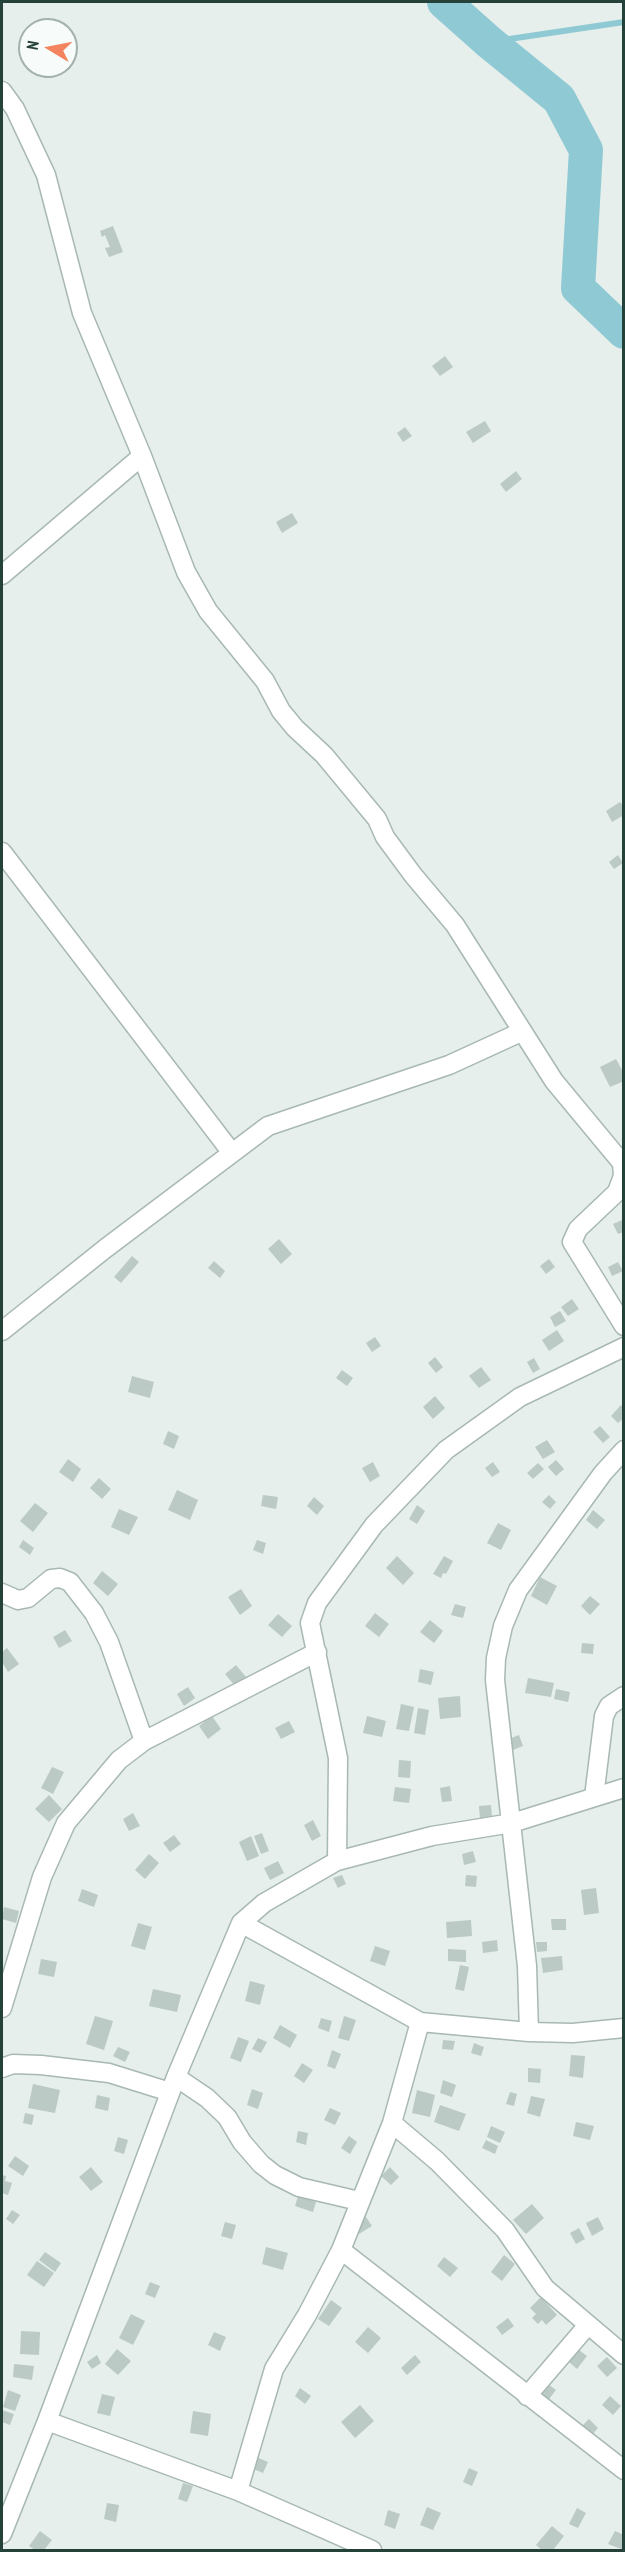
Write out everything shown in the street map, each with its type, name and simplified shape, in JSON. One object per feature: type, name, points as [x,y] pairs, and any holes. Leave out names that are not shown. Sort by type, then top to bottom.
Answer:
[{"type":"street","points":[[2,91],[8,111],[46,175],[82,313],[142,456],[186,572],[208,611],[265,681],[281,711],[295,728],[324,755],[376,819],[385,837],[413,875],[455,926],[520,1032],[554,1082],[622,1163],[623,1176],[617,1192],[578,1229],[572,1242],[574,1249],[624,1326]]},
{"type":"street","points":[[2,575],[142,456]]},
{"type":"street","points":[[2,852],[232,1153]]},
{"type":"street","points":[[2,1331],[106,1248],[268,1126],[449,1065],[520,1032]]},
{"type":"street","points":[[336,1861],[338,1758],[310,1623],[317,1603],[374,1526],[446,1450],[520,1397],[624,1347]]},
{"type":"street","points":[[529,2032],[527,1966],[495,1680],[496,1659],[503,1626],[518,1590],[603,1473],[624,1450]]},
{"type":"street","points":[[2,1593],[18,1600],[28,1598],[51,1579],[60,1578],[70,1582],[94,1613],[109,1641],[144,1741]]},
{"type":"street","points":[[2,2008],[42,1877],[66,1823],[118,1760],[144,1741],[317,1652]]},
{"type":"street","points":[[594,1797],[604,1716],[609,1706],[624,1696]]},
{"type":"street","points":[[2,2534],[47,2421],[173,2084],[241,1923],[264,1903],[336,1861],[432,1836],[512,1823],[624,1788]]},
{"type":"street","points":[[241,1923],[420,2022],[529,2032],[573,2033],[624,2028]]},
{"type":"street","points":[[238,2491],[274,2369],[307,2315],[341,2250],[392,2123],[420,2022]]},
{"type":"street","points":[[2,2068],[13,2064],[41,2065],[173,2084],[207,2098],[227,2117],[242,2142],[261,2164],[275,2175],[299,2187],[359,2201]]},
{"type":"street","points":[[392,2123],[437,2161],[505,2230],[545,2288],[624,2355]]},
{"type":"street","points":[[341,2250],[624,2470]]},
{"type":"street","points":[[527,2396],[588,2325]]},
{"type":"street","points":[[47,2421],[238,2491],[372,2550]]},
{"type":"street","points":[[2,2546],[4,2550]]},
{"type":"building","points":[[113,226],[123,252],[109,257],[105,248],[110,247],[105,235],[102,237],[100,231]]},
{"type":"building","points":[[445,356],[453,367],[440,376],[432,366]]},
{"type":"building","points":[[485,421],[491,431],[473,443],[466,432]]},
{"type":"building","points":[[405,427],[412,436],[403,442],[397,433]]},
{"type":"building","points":[[516,471],[522,479],[506,492],[500,484]]},
{"type":"building","points":[[292,513],[298,523],[282,533],[276,522]]},
{"type":"building","points":[[620,802],[624,807],[624,815],[612,822],[606,811]]},
{"type":"building","points":[[618,855],[623,863],[614,869],[609,862]]},
{"type":"building","points":[[616,1059],[624,1074],[624,1081],[610,1087],[600,1067]]},
{"type":"building","points":[[622,1220],[624,1232],[618,1234],[613,1224]]},
{"type":"building","points":[[279,1239],[292,1254],[281,1264],[268,1249]]},
{"type":"building","points":[[132,1256],[139,1262],[121,1283],[114,1277]]},
{"type":"building","points":[[549,1259],[555,1267],[546,1274],[540,1266]]},
{"type":"building","points":[[214,1261],[225,1271],[220,1278],[208,1268]]},
{"type":"building","points":[[618,1262],[623,1271],[612,1276],[608,1267]]},
{"type":"building","points":[[572,1299],[579,1309],[568,1316],[561,1307]]},
{"type":"building","points":[[560,1311],[566,1321],[555,1327],[550,1317]]},
{"type":"building","points":[[557,1330],[564,1341],[549,1351],[542,1340]]},
{"type":"building","points":[[375,1337],[381,1346],[372,1352],[366,1343]]},
{"type":"building","points":[[435,1357],[443,1367],[436,1373],[428,1363]]},
{"type":"building","points":[[534,1358],[540,1369],[533,1373],[527,1362]]},
{"type":"building","points":[[481,1367],[491,1380],[479,1388],[469,1376]]},
{"type":"building","points":[[342,1370],[353,1378],[347,1386],[336,1378]]},
{"type":"building","points":[[132,1376],[154,1382],[150,1398],[128,1392]]},
{"type":"building","points":[[435,1396],[445,1408],[433,1419],[423,1407]]},
{"type":"building","points":[[621,1405],[624,1408],[624,1418],[618,1423],[611,1416]]},
{"type":"building","points":[[600,1426],[610,1437],[603,1443],[593,1432]]},
{"type":"building","points":[[168,1431],[179,1436],[174,1449],[163,1444]]},
{"type":"building","points":[[547,1440],[555,1452],[543,1459],[535,1447]]},
{"type":"building","points":[[68,1459],[81,1469],[73,1482],[59,1472]]},
{"type":"building","points":[[556,1460],[564,1469],[556,1476],[548,1467]]},
{"type":"building","points":[[373,1462],[380,1476],[370,1482],[362,1468]]},
{"type":"building","points":[[493,1462],[500,1472],[492,1477],[485,1468]]},
{"type":"building","points":[[538,1463],[544,1469],[533,1479],[527,1473]]},
{"type":"building","points":[[99,1478],[111,1489],[102,1499],[90,1488]]},
{"type":"building","points":[[177,1490],[198,1500],[190,1520],[168,1510]]},
{"type":"building","points":[[263,1495],[278,1497],[276,1509],[261,1506]]},
{"type":"building","points":[[549,1495],[556,1502],[550,1509],[542,1502]]},
{"type":"building","points":[[314,1497],[324,1506],[317,1515],[307,1506]]},
{"type":"building","points":[[35,1503],[48,1513],[33,1532],[20,1521]]},
{"type":"building","points":[[417,1505],[425,1511],[417,1524],[409,1519]]},
{"type":"building","points":[[119,1509],[138,1517],[129,1535],[111,1527]]},
{"type":"building","points":[[593,1510],[605,1520],[597,1529],[586,1520]]},
{"type":"building","points":[[498,1523],[511,1530],[501,1550],[487,1543]]},
{"type":"building","points":[[23,1540],[34,1548],[30,1555],[19,1547]]},
{"type":"building","points":[[257,1540],[266,1543],[263,1554],[253,1550]]},
{"type":"building","points":[[397,1556],[414,1573],[403,1585],[386,1568]]},
{"type":"building","points":[[444,1556],[453,1561],[441,1578],[433,1574]]},
{"type":"building","points":[[102,1571],[118,1584],[108,1596],[93,1583]]},
{"type":"building","points":[[540,1577],[557,1586],[547,1605],[531,1596]]},
{"type":"building","points":[[241,1589],[252,1606],[240,1615],[228,1597]]},
{"type":"building","points":[[590,1596],[600,1604],[590,1615],[581,1606]]},
{"type":"building","points":[[455,1604],[466,1607],[463,1618],[451,1615]]},
{"type":"building","points":[[375,1613],[389,1624],[379,1637],[365,1626]]},
{"type":"building","points":[[278,1614],[292,1626],[282,1637],[268,1625]]},
{"type":"building","points":[[430,1620],[443,1631],[434,1643],[420,1632]]},
{"type":"building","points":[[65,1630],[72,1641],[59,1648],[53,1637]]},
{"type":"building","points":[[582,1643],[594,1644],[593,1654],[581,1653]]},
{"type":"building","points":[[7,1648],[19,1664],[8,1672],[2,1662],[2,1652]]},
{"type":"building","points":[[236,1665],[247,1678],[236,1687],[225,1674]]},
{"type":"building","points":[[420,1669],[434,1672],[431,1685],[418,1682]]},
{"type":"building","points":[[528,1678],[554,1683],[551,1697],[525,1693]]},
{"type":"building","points":[[188,1687],[195,1698],[184,1706],[177,1694]]},
{"type":"building","points":[[556,1689],[570,1692],[568,1702],[554,1699]]},
{"type":"building","points":[[460,1696],[461,1717],[440,1719],[438,1698]]},
{"type":"building","points":[[401,1704],[414,1707],[409,1731],[396,1729]]},
{"type":"building","points":[[418,1708],[429,1710],[425,1735],[414,1733]]},
{"type":"building","points":[[212,1716],[221,1729],[208,1739],[199,1726]]},
{"type":"building","points":[[367,1716],[386,1721],[382,1737],[363,1733]]},
{"type":"building","points":[[289,1721],[295,1732],[281,1739],[275,1728]]},
{"type":"building","points":[[519,1735],[523,1746],[513,1750],[509,1739]]},
{"type":"building","points":[[399,1760],[411,1761],[410,1778],[398,1777]]},
{"type":"building","points":[[52,1767],[64,1772],[53,1794],[41,1788]]},
{"type":"building","points":[[450,1786],[452,1801],[442,1802],[440,1788]]},
{"type":"building","points":[[395,1787],[411,1789],[409,1803],[393,1801]]},
{"type":"building","points":[[49,1795],[62,1809],[49,1822],[35,1809]]},
{"type":"building","points":[[491,1805],[492,1818],[480,1819],[479,1806]]},
{"type":"building","points":[[133,1813],[140,1826],[129,1831],[123,1819]]},
{"type":"building","points":[[313,1820],[321,1836],[312,1841],[304,1825]]},
{"type":"building","points":[[262,1833],[269,1851],[261,1854],[254,1836]]},
{"type":"building","points":[[174,1835],[181,1844],[170,1852],[163,1843]]},
{"type":"building","points":[[251,1836],[259,1856],[247,1861],[239,1842]]},
{"type":"building","points":[[473,1851],[476,1862],[464,1865],[462,1854]]},
{"type":"building","points":[[149,1854],[159,1863],[145,1879],[135,1870]]},
{"type":"building","points":[[278,1861],[284,1873],[270,1880],[264,1868]]},
{"type":"building","points":[[342,1875],[346,1884],[338,1888],[333,1878]]},
{"type":"building","points":[[466,1875],[477,1876],[476,1887],[465,1886]]},
{"type":"building","points":[[596,1888],[599,1913],[584,1915],[581,1890]]},
{"type":"building","points":[[82,1889],[98,1895],[94,1907],[78,1901]]},
{"type":"building","points":[[4,1907],[19,1911],[16,1923],[2,1919]]},
{"type":"building","points":[[551,1919],[566,1919],[566,1930],[552,1930]]},
{"type":"building","points":[[471,1920],[472,1936],[447,1938],[446,1922]]},
{"type":"building","points":[[138,1923],[152,1927],[145,1950],[131,1946]]},
{"type":"building","points":[[497,1940],[498,1951],[483,1953],[482,1942]]},
{"type":"building","points":[[536,1942],[547,1942],[547,1951],[537,1952]]},
{"type":"building","points":[[375,1946],[390,1951],[385,1966],[370,1961]]},
{"type":"building","points":[[448,1949],[466,1950],[466,1962],[448,1961]]},
{"type":"building","points":[[562,1956],[563,1970],[543,1973],[541,1958]]},
{"type":"building","points":[[41,1959],[57,1962],[54,1977],[38,1974]]},
{"type":"building","points":[[460,1965],[469,1967],[464,1991],[455,1989]]},
{"type":"building","points":[[250,1981],[265,1985],[260,2005],[245,2001]]},
{"type":"building","points":[[153,1989],[181,1995],[177,2012],[149,2006]]},
{"type":"building","points":[[95,2016],[113,2021],[104,2050],[86,2044]]},
{"type":"building","points":[[344,2016],[356,2020],[349,2041],[338,2038]]},
{"type":"building","points":[[321,2018],[332,2021],[329,2032],[318,2028]]},
{"type":"building","points":[[280,2025],[297,2035],[290,2048],[273,2038]]},
{"type":"building","points":[[238,2037],[249,2041],[241,2062],[230,2058]]},
{"type":"building","points":[[258,2038],[267,2042],[261,2053],[252,2049]]},
{"type":"building","points":[[443,2040],[455,2041],[453,2050],[442,2049]]},
{"type":"building","points":[[474,2043],[484,2047],[481,2056],[471,2053]]},
{"type":"building","points":[[118,2047],[130,2052],[125,2062],[113,2056]]},
{"type":"building","points":[[332,2050],[341,2054],[335,2069],[327,2066]]},
{"type":"building","points":[[571,2055],[585,2056],[583,2078],[569,2076]]},
{"type":"building","points":[[302,2063],[313,2070],[304,2083],[294,2076]]},
{"type":"building","points":[[528,2068],[541,2069],[540,2083],[528,2082]]},
{"type":"building","points":[[443,2080],[456,2085],[452,2097],[440,2093]]},
{"type":"building","points":[[33,2084],[60,2090],[55,2113],[28,2108]]},
{"type":"building","points":[[252,2089],[263,2093],[258,2109],[247,2105]]},
{"type":"building","points":[[417,2090],[435,2095],[430,2117],[412,2113]]},
{"type":"building","points":[[510,2092],[517,2094],[514,2106],[506,2104]]},
{"type":"building","points":[[97,2095],[110,2098],[108,2111],[95,2108]]},
{"type":"building","points":[[531,2096],[545,2099],[540,2117],[527,2113]]},
{"type":"building","points":[[440,2105],[466,2114],[459,2131],[434,2122]]},
{"type":"building","points":[[330,2108],[341,2113],[335,2125],[324,2120]]},
{"type":"building","points":[[25,2113],[34,2115],[32,2125],[23,2123]]},
{"type":"building","points":[[576,2122],[594,2126],[590,2140],[573,2136]]},
{"type":"building","points":[[491,2126],[505,2132],[500,2143],[487,2137]]},
{"type":"building","points":[[298,2131],[308,2133],[306,2145],[296,2142]]},
{"type":"building","points":[[349,2136],[357,2142],[350,2154],[341,2148]]},
{"type":"building","points":[[118,2137],[128,2140],[124,2154],[114,2151]]},
{"type":"building","points":[[486,2140],[498,2146],[495,2154],[482,2148]]},
{"type":"building","points":[[15,2156],[29,2166],[23,2176],[8,2166]]},
{"type":"building","points":[[91,2167],[103,2182],[91,2191],[79,2177]]},
{"type":"building","points":[[390,2167],[399,2177],[391,2185],[381,2176]]},
{"type":"building","points":[[2,2175],[6,2176],[5,2181],[12,2183],[8,2195],[2,2193]]},
{"type":"building","points":[[298,2196],[316,2202],[313,2212],[295,2206]]},
{"type":"building","points":[[532,2204],[544,2218],[526,2234],[513,2220]]},
{"type":"building","points":[[12,2210],[20,2215],[13,2224],[6,2219]]},
{"type":"building","points":[[366,2217],[372,2226],[359,2234],[353,2225]]},
{"type":"building","points":[[598,2217],[604,2229],[592,2236],[586,2223]]},
{"type":"building","points":[[225,2222],[236,2225],[232,2239],[221,2236]]},
{"type":"building","points":[[579,2228],[585,2239],[576,2244],[570,2233]]},
{"type":"building","points":[[266,2247],[288,2253],[283,2270],[262,2264]]},
{"type":"building","points":[[45,2252],[61,2263],[55,2272],[39,2260]]},
{"type":"building","points":[[504,2255],[515,2264],[502,2281],[491,2272]]},
{"type":"building","points":[[444,2257],[458,2268],[450,2277],[437,2266]]},
{"type":"building","points":[[37,2261],[54,2273],[44,2287],[27,2275]]},
{"type":"building","points":[[150,2282],[160,2286],[155,2298],[145,2294]]},
{"type":"building","points":[[541,2297],[557,2315],[546,2325],[542,2320],[538,2324],[532,2318],[536,2314],[530,2308]]},
{"type":"building","points":[[331,2300],[342,2308],[329,2326],[318,2319]]},
{"type":"building","points":[[131,2314],[145,2321],[133,2345],[119,2338]]},
{"type":"building","points":[[508,2318],[514,2326],[502,2335],[496,2327]]},
{"type":"building","points":[[368,2327],[381,2338],[368,2353],[355,2342]]},
{"type":"building","points":[[21,2331],[40,2332],[39,2355],[20,2354]]},
{"type":"building","points":[[214,2332],[226,2337],[220,2351],[208,2345]]},
{"type":"building","points":[[117,2349],[131,2361],[118,2375],[105,2364]]},
{"type":"building","points":[[579,2350],[587,2356],[577,2369],[569,2362]]},
{"type":"building","points":[[97,2355],[101,2363],[92,2369],[87,2362]]},
{"type":"building","points":[[415,2355],[421,2362],[407,2375],[401,2368]]},
{"type":"building","points":[[607,2357],[617,2368],[607,2377],[597,2366]]},
{"type":"building","points":[[14,2364],[34,2366],[32,2380],[13,2377]]},
{"type":"building","points":[[548,2384],[556,2390],[546,2403],[538,2397]]},
{"type":"building","points":[[300,2388],[311,2396],[305,2404],[295,2396]]},
{"type":"building","points":[[8,2390],[21,2395],[15,2411],[3,2407]]},
{"type":"building","points":[[102,2394],[115,2397],[110,2416],[97,2413]]},
{"type":"building","points":[[610,2396],[621,2406],[613,2415],[602,2405]]},
{"type":"building","points":[[360,2405],[374,2421],[355,2438],[341,2422]]},
{"type":"building","points":[[2,2410],[14,2414],[10,2425],[2,2422]]},
{"type":"building","points":[[193,2411],[211,2414],[208,2436],[190,2433]]},
{"type":"building","points":[[589,2419],[598,2428],[591,2436],[581,2427]]},
{"type":"building","points":[[254,2456],[268,2462],[263,2473],[249,2467]]},
{"type":"building","points":[[469,2468],[478,2472],[472,2486],[463,2482]]},
{"type":"building","points":[[183,2483],[193,2486],[187,2502],[178,2499]]},
{"type":"building","points":[[107,2503],[119,2505],[116,2522],[104,2519]]},
{"type":"building","points":[[427,2507],[441,2513],[433,2530],[420,2525]]},
{"type":"building","points":[[577,2508],[586,2513],[578,2528],[569,2524]]},
{"type":"building","points":[[388,2510],[400,2514],[395,2529],[384,2525]]},
{"type":"building","points":[[552,2526],[564,2536],[553,2550],[542,2550],[536,2545]]},
{"type":"building","points":[[40,2531],[52,2540],[44,2550],[35,2550],[29,2546]]},
{"type":"building","points":[[615,2531],[624,2535],[624,2550],[608,2544]]},
{"type":"waterway","points":[[444,2],[559,99],[586,150],[578,288],[624,332]]},
{"type":"waterway","points":[[489,42],[624,22]]}]
